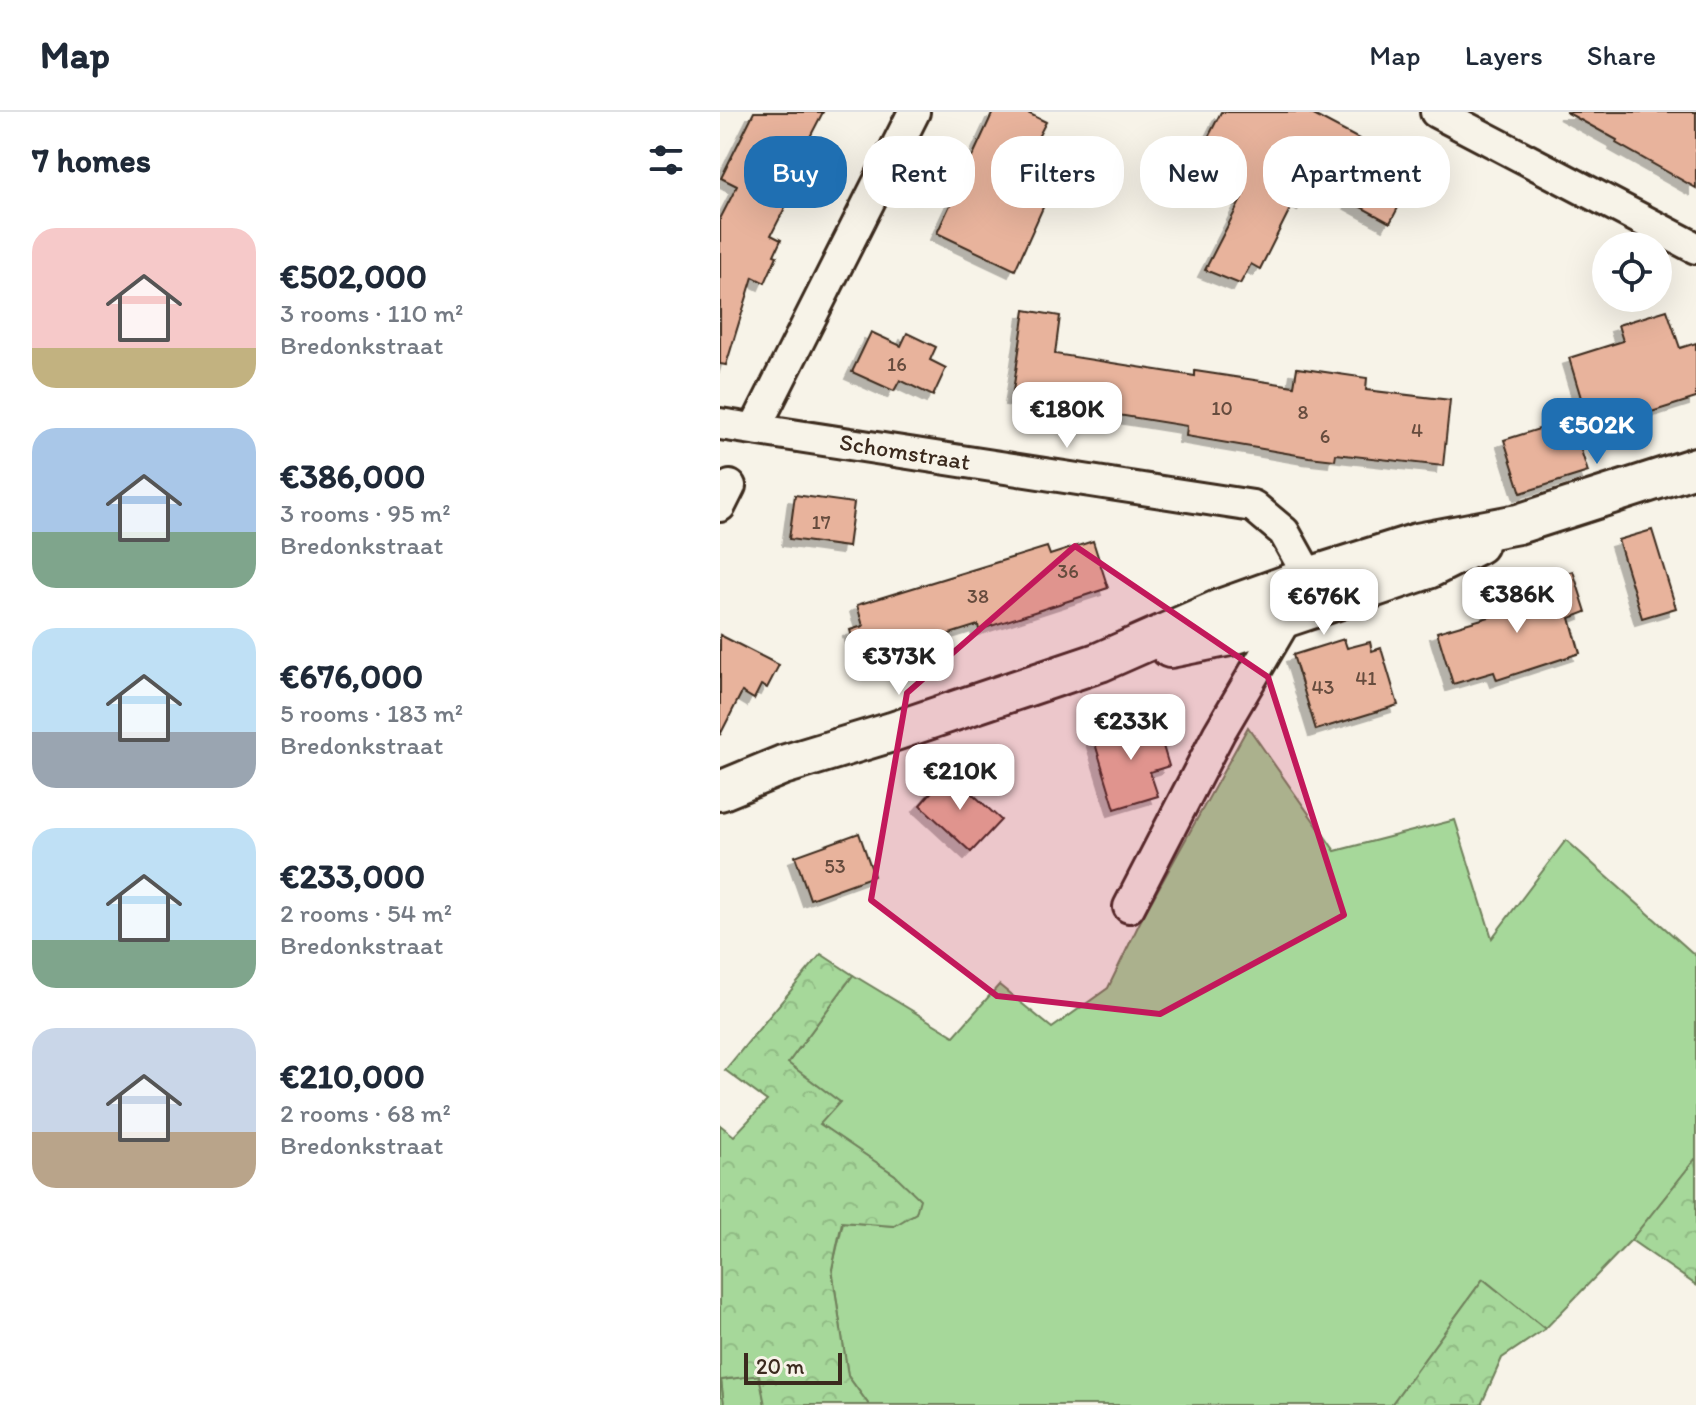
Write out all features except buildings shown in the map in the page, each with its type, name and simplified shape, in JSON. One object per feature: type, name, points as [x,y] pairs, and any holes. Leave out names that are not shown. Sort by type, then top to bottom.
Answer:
[{"type":"street","points":[[755,428],[914,112]]},
{"type":"street","points":[[1436,112],[1696,248]]},
{"type":"street","name":"Schomstraat","points":[[720,424],[1253,506],[1284,532],[1304,600]]},
{"type":"street","points":[[720,791],[783,765],[1100,662],[1230,636],[1304,600],[1428,569],[1518,524],[1696,467]]},
{"type":"street","points":[[1129,907],[1219,733],[1304,600]]},
{"type":"highlighted area","points":[[1075,546],[1268,677],[1344,915],[1160,1014],[997,996],[871,900],[907,693]]},
{"type":"green space","points":[[1248,727],[1335,851],[1455,820],[1492,938],[1566,840],[1696,956],[1696,1158],[1631,1240],[1545,1329],[1483,1279],[1391,1405],[869,1405],[848,1376],[832,1269],[843,1222],[894,1226],[895,1175],[819,1124],[788,1063],[853,975],[954,1036],[999,985],[1052,1028],[1108,988],[1141,920]]},
{"type":"green space","points":[[821,954],[853,975],[788,1063],[840,1102],[820,1124],[895,1175],[920,1199],[916,1213],[894,1226],[842,1222],[832,1269],[848,1376],[869,1405],[765,1405],[759,1375],[721,1380],[724,1405],[720,1405],[720,1125],[734,1136],[767,1101],[725,1070]]},
{"type":"green space","points":[[1696,1158],[1696,1285],[1631,1240]]},
{"type":"green space","points":[[1483,1279],[1545,1329],[1502,1358],[1481,1405],[1391,1405]]},
{"type":"green space","points":[[760,1375],[765,1405],[724,1405],[721,1380]]}]
